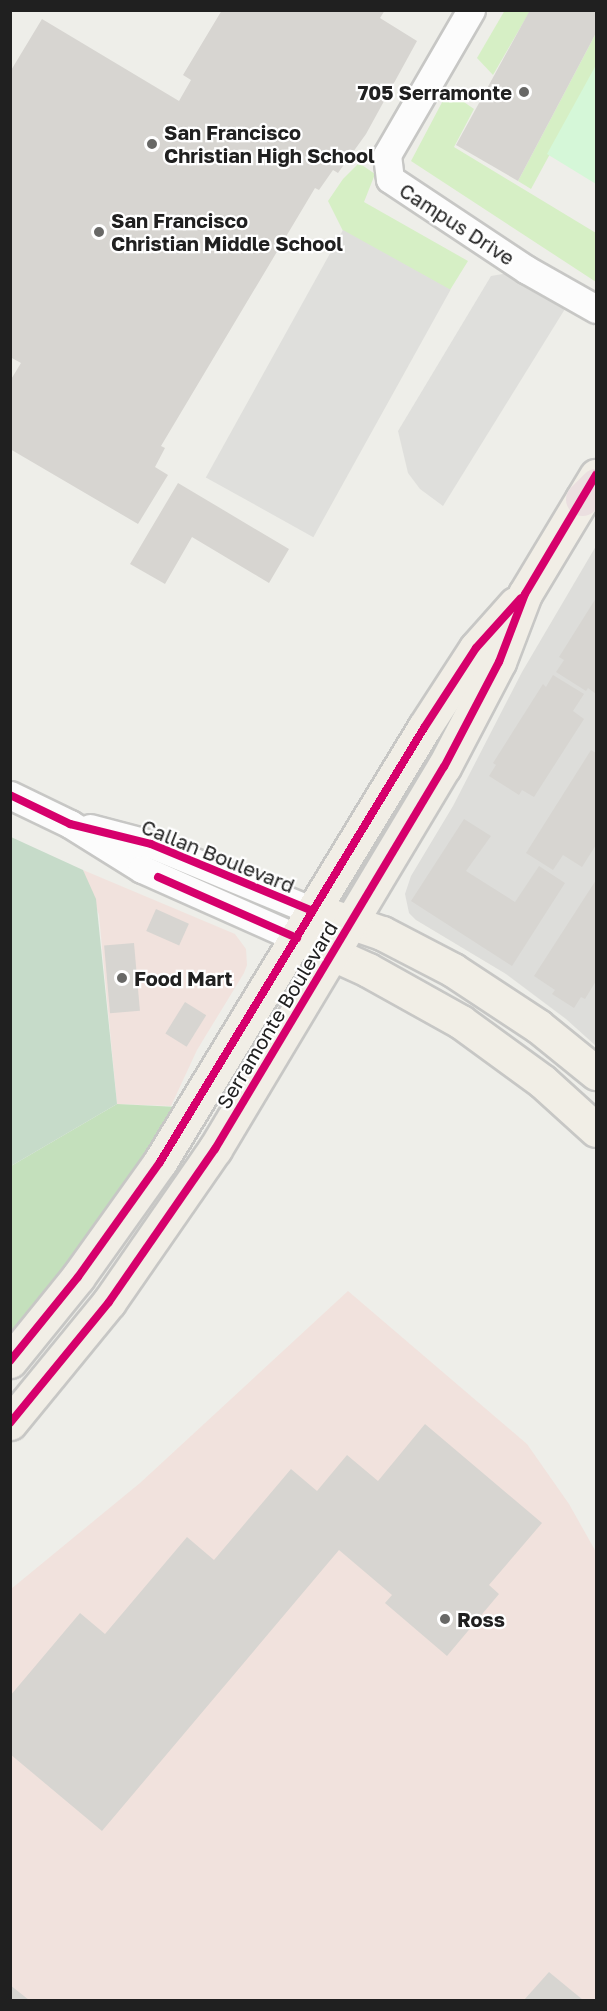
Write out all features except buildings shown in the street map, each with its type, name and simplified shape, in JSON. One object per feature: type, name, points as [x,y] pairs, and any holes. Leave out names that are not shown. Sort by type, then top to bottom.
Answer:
[{"type":"main road","name":"Serramonte Boulevard","points":[[10,1361],[83,1269],[159,1162],[424,728],[476,648],[525,594],[592,487]]},
{"type":"main road","name":"Serramonte Boulevard","points":[[10,1423],[80,1339],[165,1225],[220,1141],[353,922],[456,746],[499,662],[525,594]]},
{"type":"main road","name":"Callan Boulevard","points":[[305,924],[353,922],[404,942],[470,981],[594,1064]]},
{"type":"main road","name":"Callan Boulevard","points":[[305,924],[333,954],[419,997],[481,1035],[542,1081],[597,1130]]},
{"type":"street","name":"Campus Drive","points":[[471,10],[387,155],[390,179],[527,270],[597,309]]},
{"type":"street","name":"Callan Boulevard","points":[[10,795],[70,824],[151,844],[305,924]]},
{"type":"shaded area","points":[[343,230],[451,290],[313,537],[206,478]]},
{"type":"shaded area","points":[[527,270],[573,296],[443,506],[420,489],[408,473],[398,431],[491,276]]},
{"type":"shaded area","points":[[596,546],[596,1046],[566,1019],[506,974],[416,920],[409,913],[405,894],[411,876],[453,806],[522,672]]},
{"type":"shaded area","points":[[83,870],[235,934],[246,949],[247,965],[244,973],[197,1050],[171,1106],[117,1104],[99,915]]},
{"type":"shaded area","points":[[348,1291],[527,1444],[569,1504],[596,1552],[596,2000],[11,2000],[11,1589],[140,1483]]},
{"type":"green space","points":[[505,10],[530,11],[493,75],[477,58]]},
{"type":"green space","points":[[596,33],[596,69],[531,189],[518,181]]},
{"type":"green space","points":[[596,65],[596,184],[547,154]]},
{"type":"green space","points":[[448,91],[474,109],[454,147],[596,233],[596,282],[411,161]]},
{"type":"green space","points":[[359,163],[375,174],[364,202],[468,261],[450,290],[346,237],[328,201],[343,179]]},
{"type":"green space","points":[[11,837],[83,870],[96,899],[117,1104],[11,1166]]},
{"type":"green space","points":[[117,1104],[178,1107],[150,1153],[42,1300],[11,1337],[11,1166]]},
{"type":"cycle path","points":[[10,1423],[109,1302],[215,1149],[444,767],[499,662],[525,594],[596,475]]},
{"type":"cycle path","points":[[10,1361],[78,1277],[160,1162],[424,728],[476,648],[521,598]]},
{"type":"cycle path","points":[[10,795],[70,824],[151,844],[313,911]]},
{"type":"cycle path","points":[[158,877],[297,938]]},
{"type":"place","name":"705 Serramonte","points":[[524,92]]},
{"type":"place","name":"San Francisco Christian High School","points":[[152,144]]},
{"type":"place","name":"San Francisco Christian Middle School","points":[[99,232]]},
{"type":"place","name":"Food Mart","points":[[122,978]]},
{"type":"place","name":"Ross","points":[[445,1619]]}]
